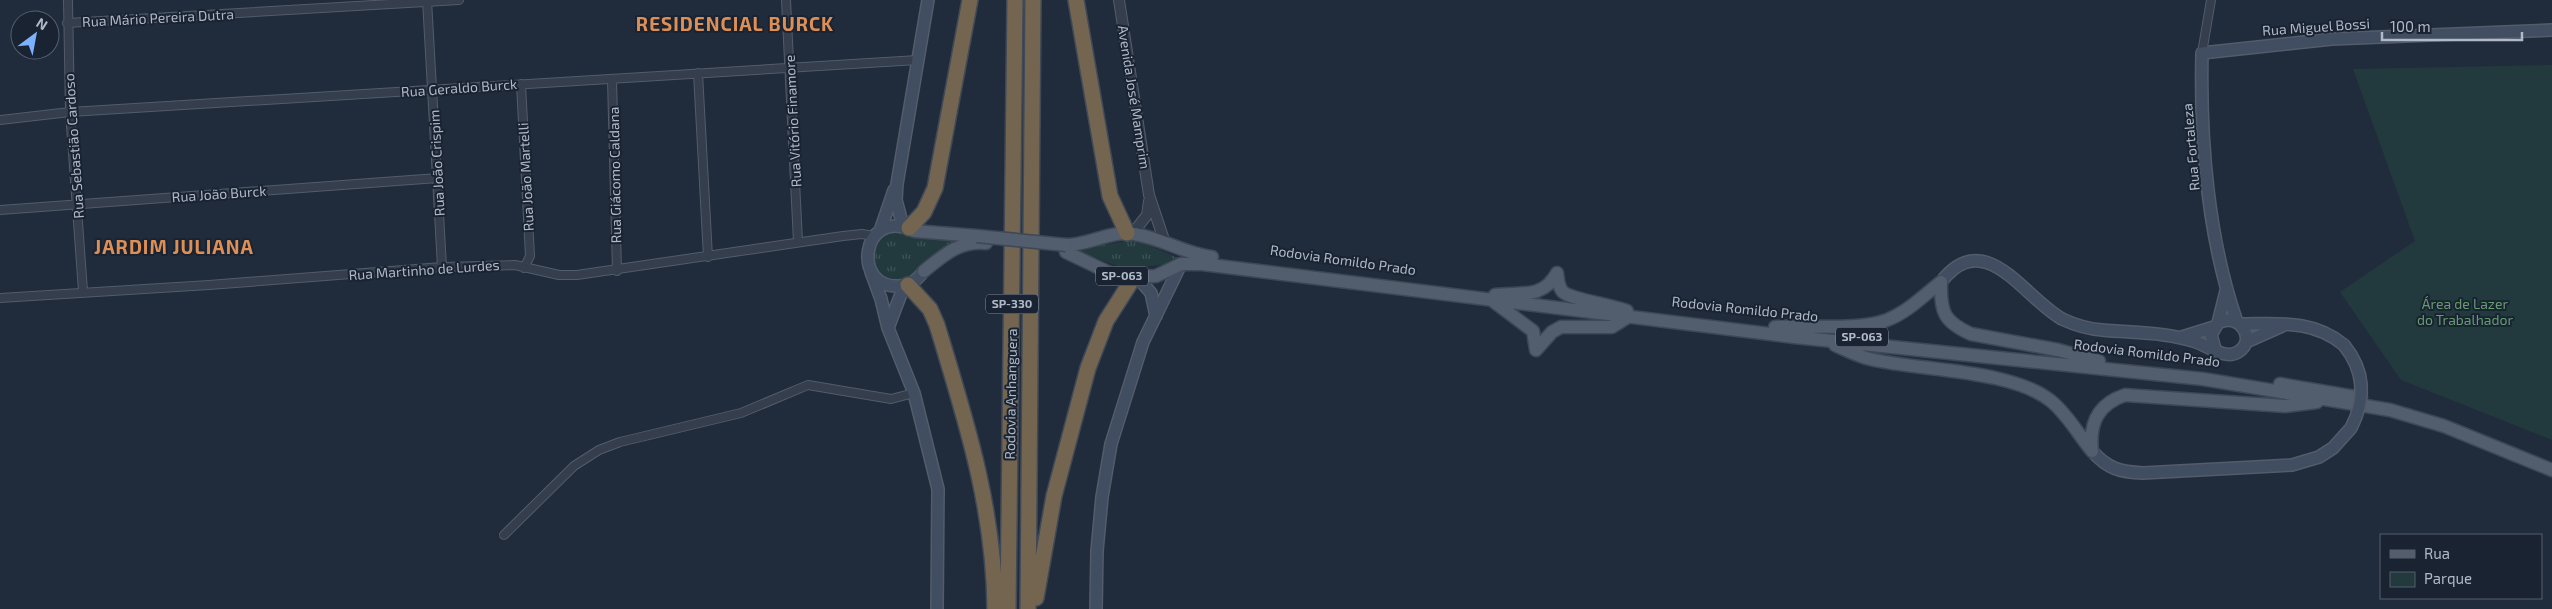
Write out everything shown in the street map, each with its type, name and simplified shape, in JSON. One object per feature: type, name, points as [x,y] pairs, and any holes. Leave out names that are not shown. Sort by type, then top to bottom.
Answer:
[{"type":"highway","points":[[909,228],[924,212],[935,188],[970,0]]},
{"type":"highway","name":"Rodovia Anhanguera","points":[[1008,609],[1015,0]]},
{"type":"highway","name":"Rodovia Anhanguera","points":[[1028,609],[1033,0]]},
{"type":"highway","points":[[1076,0],[1110,196],[1130,233]]},
{"type":"highway","points":[[1034,609],[1054,496],[1088,368],[1106,321],[1136,277]]},
{"type":"highway","points":[[906,285],[930,309],[937,325],[977,458],[991,540],[995,609]]},
{"type":"main road","points":[[877,234],[887,227],[909,228],[896,200],[897,184],[928,0]]},
{"type":"main road","name":"Rua Miguel Bossi","points":[[2202,53],[2332,39],[2552,30]]},
{"type":"main road","name":"Rua Fortaleza","points":[[2202,53],[2204,148],[2217,244],[2226,292],[2239,323]]},
{"type":"main road","points":[[897,184],[868,254],[871,272],[888,328],[914,393],[938,489],[937,609]]},
{"type":"main road","name":"SP-063","points":[[909,228],[981,240],[1066,248],[1130,233],[1165,243]]},
{"type":"main road","name":"SP-063","points":[[924,271],[953,248],[981,240]]},
{"type":"main road","name":"Rodovia Romildo Prado","points":[[1165,243],[1202,256],[1494,298]]},
{"type":"main road","name":"SP-063","points":[[1066,248],[1114,275],[1156,276],[1181,264]]},
{"type":"main road","points":[[1775,327],[1862,326],[1887,320],[1910,307],[1941,282],[1956,266],[1982,261],[2004,270],[2061,318],[2086,328],[2182,338],[2215,349],[2223,354],[2232,355],[2241,350],[2246,342],[2246,334],[2239,323]]},
{"type":"main road","points":[[1096,609],[1097,550],[1102,497],[1111,444],[1144,342],[1181,264]]},
{"type":"main road","name":"Rodovia Romildo Prado","points":[[1181,264],[1202,264],[1494,298],[1820,339],[2203,380],[2390,410],[2444,426],[2552,470]]},
{"type":"main road","points":[[888,328],[906,285],[924,271]]},
{"type":"main road","points":[[871,272],[885,284],[906,285]]},
{"type":"main road","points":[[1557,273],[1561,290],[1564,294],[1574,298],[1602,302],[1628,314],[1612,327],[1561,327],[1552,332],[1536,350],[1533,331],[1494,298],[1541,291],[1550,285],[1557,273]]},
{"type":"main road","points":[[1136,277],[1151,293],[1156,316]]},
{"type":"main road","points":[[1941,282],[1941,297],[1946,318],[1961,330],[1971,334],[2058,350],[2109,364]]},
{"type":"main road","name":"Rua Fortaleza","points":[[2216,325],[2226,292]]},
{"type":"main road","name":"Rodovia Romildo Prado","points":[[1628,314],[1775,327],[2291,385],[2352,395],[2446,421],[2552,463]]},
{"type":"main road","points":[[1820,339],[1870,359],[1931,367],[2031,389],[2050,401],[2072,423],[2102,463],[2121,472],[2143,473],[2292,465],[2319,457],[2334,448],[2351,428],[2361,403],[2361,378],[2353,356],[2344,345],[2321,330],[2305,324],[2239,323],[2230,320],[2182,338]]},
{"type":"main road","points":[[2246,342],[2288,323]]},
{"type":"main road","points":[[2215,349],[2211,335],[2216,325]]},
{"type":"main road","points":[[2092,451],[2092,426],[2097,415],[2104,406],[2125,395],[2285,406],[2333,401]]},
{"type":"street","name":"Rua Sebastião Cardoso","points":[[68,0],[70,112],[83,291]]},
{"type":"street","name":"Rua Mário Pereira Dutra","points":[[67,24],[459,0]]},
{"type":"street","name":"Rua Vitório Finamore","points":[[786,0],[798,242]]},
{"type":"street","name":"Avenida José Mamprim","points":[[1119,0],[1149,194],[1165,243]]},
{"type":"street","name":"Rua Fortaleza","points":[[2202,53],[2211,0]]},
{"type":"street","name":"Rua João Crispim","points":[[427,1],[442,267]]},
{"type":"street","name":"Rua Geraldo Burck","points":[[0,120],[70,112],[918,60]]},
{"type":"street","points":[[698,73],[708,257]]},
{"type":"street","name":"Rua Giácomo Caldana","points":[[612,80],[617,271]]},
{"type":"street","name":"Rua João Martelli","points":[[521,84],[530,256],[524,268]]},
{"type":"street","name":"Rua João Burck","points":[[0,210],[438,178]]},
{"type":"street","name":"Avenida José Mamprim","points":[[1130,233],[1147,215],[1149,194]]},
{"type":"street","name":"Rua Martinho de Lurdes","points":[[0,298],[83,291],[209,285],[442,267],[497,265],[559,275],[617,271],[798,242],[862,234],[877,234]]},
{"type":"street","points":[[504,535],[574,466],[592,454],[620,442],[741,414],[808,385],[891,399],[914,393]]},
{"type":"green space","name":"Área de Lazer do Trabalhador","points":[[2552,65],[2552,440],[2401,380],[2340,292],[2415,241],[2353,69]]},
{"type":"green space","points":[[894,231],[958,241],[943,250],[922,269],[908,278],[902,280],[891,279],[883,276],[877,269],[874,261],[874,252],[884,236]]},
{"type":"green space","points":[[1131,241],[1146,244],[1187,262],[1133,268],[1117,266],[1073,249]]},
{"type":"district","name":"RESIDENCIAL BURCK","points":[[735,24]]},
{"type":"district","name":"JARDIM JULIANA","points":[[174,247]]}]
